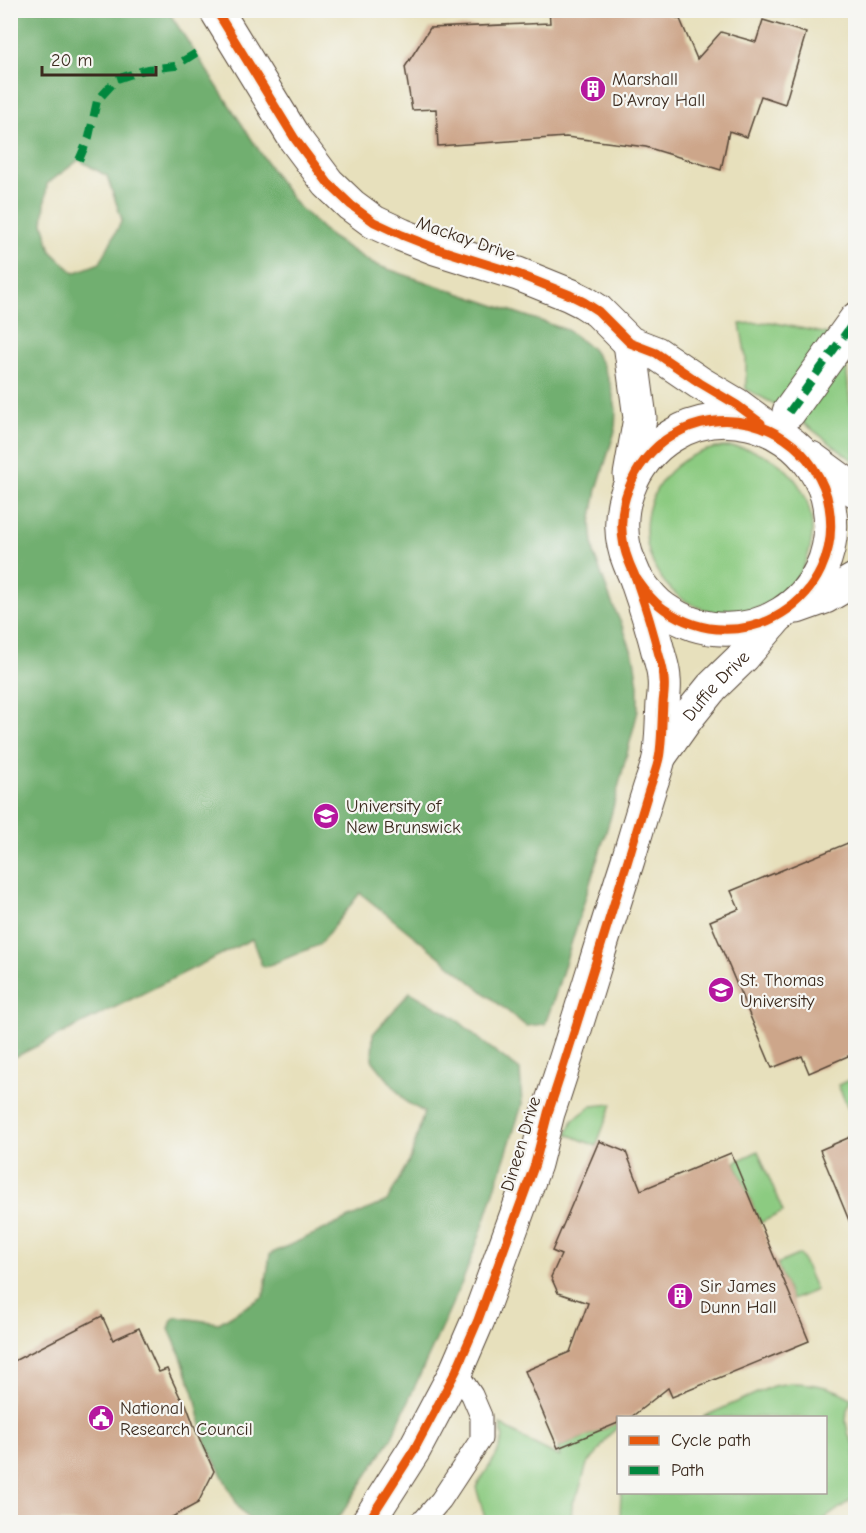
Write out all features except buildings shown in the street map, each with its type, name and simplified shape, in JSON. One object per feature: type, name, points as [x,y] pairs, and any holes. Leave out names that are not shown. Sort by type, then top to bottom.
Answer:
[{"type":"street","name":"Mackay Drive","points":[[216,10],[295,138],[328,183],[351,205],[374,222],[435,248],[518,274],[570,295],[598,311],[630,343],[656,353],[738,405],[779,421]]},
{"type":"street","points":[[779,421],[855,319]]},
{"type":"street","points":[[630,343],[640,418],[623,509],[622,527],[628,561],[636,578],[652,599],[686,622],[710,628],[734,630],[759,625],[825,597],[855,579]]},
{"type":"street","points":[[627,492],[638,469],[653,450],[673,434],[696,424],[721,420],[779,421]]},
{"type":"street","points":[[779,421],[786,439],[855,490]]},
{"type":"street","points":[[782,614],[810,590],[827,556],[831,537],[828,499],[822,481],[800,451]]},
{"type":"street","name":"Duffie Drive","points":[[636,578],[650,618],[664,679],[660,756]]},
{"type":"street","name":"Duffie Drive","points":[[660,756],[712,687],[782,614]]},
{"type":"street","name":"Dineen Drive","points":[[368,1522],[414,1450],[456,1371],[478,1320],[534,1164],[660,756]]},
{"type":"lane","points":[[420,1522],[441,1500],[481,1439],[481,1416],[472,1395],[456,1371]]},
{"type":"green space","points":[[11,10],[168,11],[277,178],[296,204],[331,237],[373,264],[567,330],[592,349],[602,363],[611,386],[616,409],[615,431],[597,489],[591,523],[594,554],[634,658],[638,685],[638,711],[610,819],[545,1024],[526,1026],[360,893],[319,945],[265,967],[262,966],[252,939],[11,1059]],"holes":[[[79,160],[107,176],[122,220],[100,263],[74,273],[51,251],[43,223],[47,184]]]},
{"type":"green space","points":[[771,322],[843,337],[850,402],[855,411],[855,462],[789,412],[746,389],[746,358],[740,324]]},
{"type":"green space","points":[[729,447],[745,448],[761,453],[788,471],[806,498],[811,514],[811,546],[806,562],[788,589],[761,607],[745,612],[729,613],[713,612],[697,607],[670,589],[652,562],[647,546],[646,530],[647,514],[652,498],[670,471],[697,453],[713,448]]},
{"type":"green space","points":[[410,992],[454,1017],[520,1070],[522,1105],[463,1280],[391,1439],[340,1516],[333,1522],[252,1522],[239,1508],[206,1444],[194,1393],[169,1329],[172,1320],[176,1317],[219,1323],[264,1296],[270,1254],[387,1201],[411,1157],[424,1112],[406,1102],[372,1060],[373,1034]]},
{"type":"green space","points":[[855,1077],[855,1115],[850,1112],[838,1085]]},
{"type":"green space","points":[[612,1104],[596,1146],[567,1134],[573,1120],[592,1106]]},
{"type":"green space","points":[[758,1151],[783,1212],[760,1223],[735,1162]]},
{"type":"green space","points":[[800,1254],[816,1290],[792,1300],[777,1264]]},
{"type":"green space","points":[[790,1383],[822,1386],[852,1399],[847,1410],[846,1422],[849,1436],[855,1447],[855,1497],[820,1522],[622,1522],[621,1494],[827,1494],[827,1416],[705,1416],[773,1386]]},
{"type":"green space","points":[[617,1423],[617,1428],[587,1464],[579,1491],[572,1504],[571,1522],[472,1522],[485,1518],[476,1487],[496,1456],[503,1438],[500,1424],[560,1457],[558,1448]]},
{"type":"marked path","points":[[79,160],[89,137],[97,101],[117,79],[147,69],[175,66],[196,53]]},
{"type":"marked path","points":[[789,412],[856,319]]},
{"type":"cycle path","points":[[216,10],[295,139],[328,183],[351,205],[374,222],[402,235],[435,248],[518,274],[584,302],[598,311],[630,343],[656,353],[761,423]]},
{"type":"cycle path","points":[[368,1522],[414,1450],[456,1371],[478,1320],[535,1164],[548,1113],[659,760],[664,673],[647,611],[626,554],[622,536],[623,508],[631,482],[640,466],[665,440],[691,426],[710,421],[749,423],[768,429],[785,439],[800,452],[819,476],[829,506],[830,540],[821,569],[804,594],[782,613],[755,625],[725,629],[694,624],[660,606],[648,595],[636,578]]},
{"type":"place","name":"Marshall D'Avray Hall","points":[[593,89]]},
{"type":"place","name":"University of New Brunswick","points":[[326,816]]},
{"type":"place","name":"St. Thomas University","points":[[721,990]]},
{"type":"place","name":"Sir James Dunn Hall","points":[[680,1296]]},
{"type":"place","name":"National Research Council","points":[[101,1418]]}]
